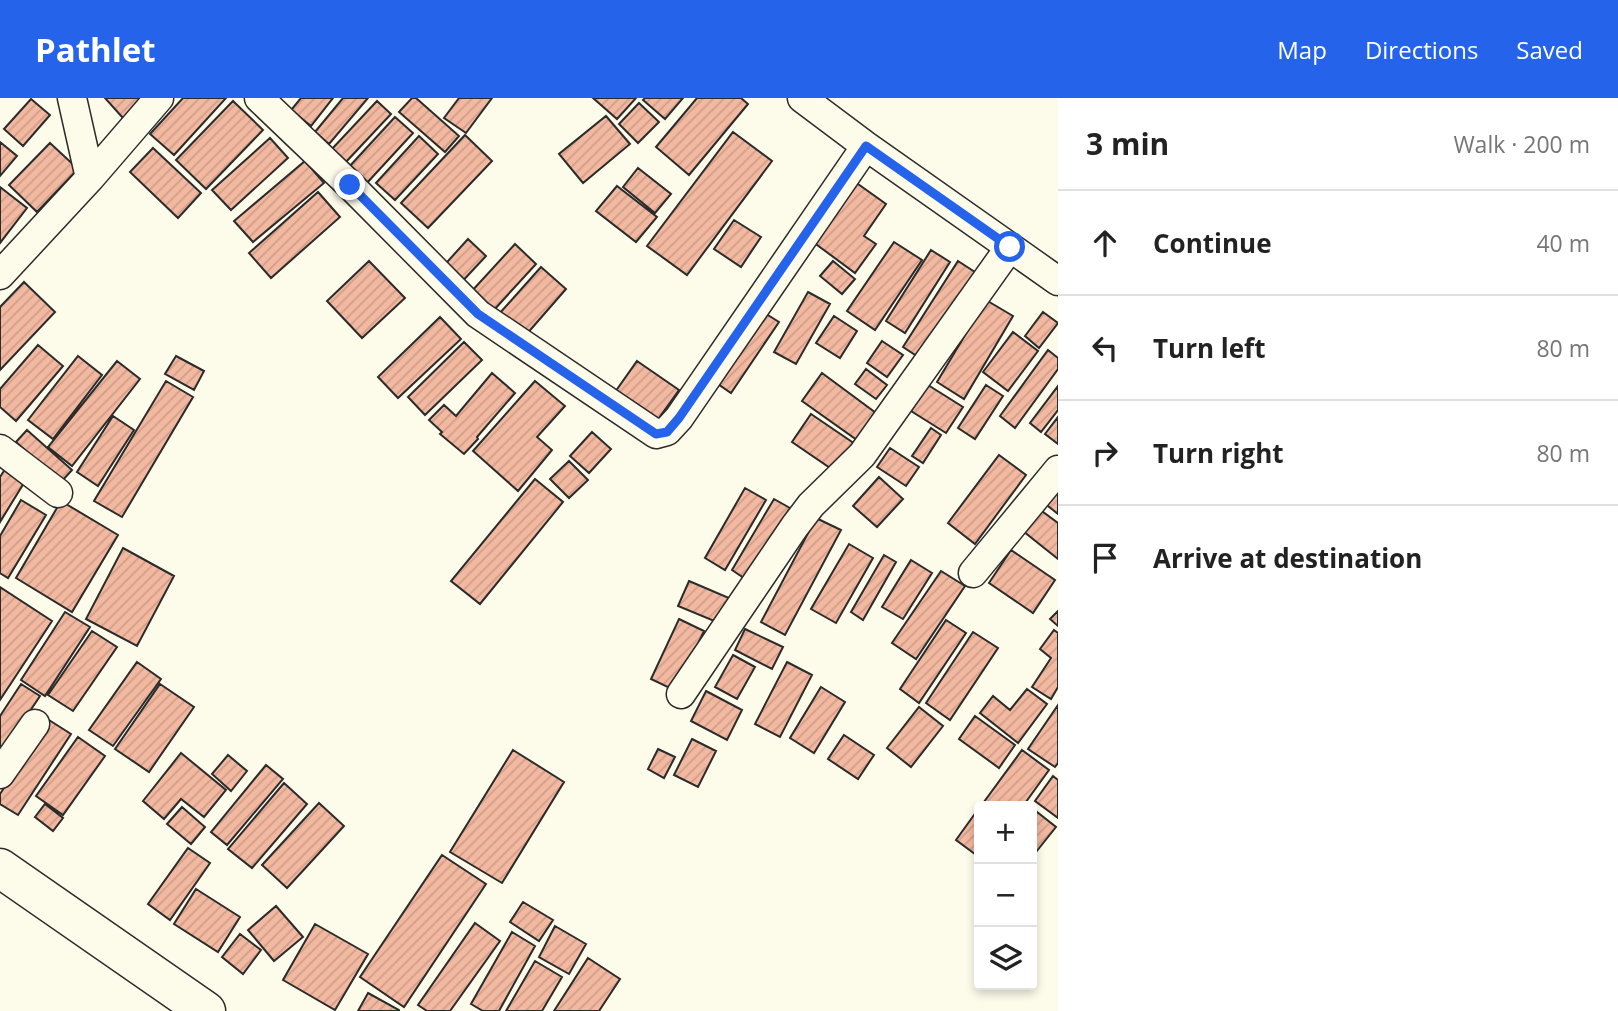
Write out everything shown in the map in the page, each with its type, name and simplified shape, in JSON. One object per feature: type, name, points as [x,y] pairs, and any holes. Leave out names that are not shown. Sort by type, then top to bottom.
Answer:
[{"type":"main road","points":[[0,868],[206,1011]]},
{"type":"street","points":[[72,98],[90,178]]},
{"type":"street","points":[[0,275],[90,178],[159,98]]},
{"type":"street","points":[[259,98],[478,314],[656,434],[667,432],[679,418],[866,146]]},
{"type":"street","points":[[802,98],[1058,281]]},
{"type":"street","points":[[681,694],[795,526],[811,505],[862,455],[1010,247]]},
{"type":"street","points":[[0,449],[58,492]]},
{"type":"street","points":[[972,573],[1058,470]]},
{"type":"street","points":[[0,774],[35,724]]},
{"type":"building","points":[[105,98],[143,98],[144,99],[123,118]]},
{"type":"building","points":[[183,98],[226,98],[174,155],[150,134]]},
{"type":"building","points":[[301,98],[333,98],[311,126],[291,110]]},
{"type":"building","points":[[343,98],[368,98],[329,144],[315,132]]},
{"type":"building","points":[[412,98],[416,98],[459,136],[445,152],[399,112]]},
{"type":"building","points":[[459,98],[492,98],[466,133],[444,118]]},
{"type":"building","points":[[593,98],[636,98],[617,119]]},
{"type":"building","points":[[683,98],[665,119],[643,100]]},
{"type":"building","points":[[697,98],[741,98],[748,104],[689,175],[656,147]]},
{"type":"building","points":[[31,99],[50,115],[23,146],[4,129]]},
{"type":"building","points":[[233,101],[263,130],[206,189],[176,160]]},
{"type":"building","points":[[377,101],[391,114],[345,163],[331,150]]},
{"type":"building","points":[[639,103],[659,122],[638,143],[619,124]]},
{"type":"building","points":[[606,116],[630,144],[583,183],[559,154]]},
{"type":"building","points":[[395,117],[413,133],[366,184],[348,168]]},
{"type":"building","points":[[733,132],[772,161],[687,275],[647,246]]},
{"type":"building","points":[[465,135],[492,161],[428,228],[401,203]]},
{"type":"building","points":[[419,136],[438,154],[395,200],[376,183]]},
{"type":"building","points":[[270,138],[288,158],[231,210],[212,190]]},
{"type":"building","points":[[0,142],[17,156],[0,176]]},
{"type":"building","points":[[50,143],[78,169],[37,212],[9,185]]},
{"type":"building","points":[[153,148],[201,193],[178,218],[130,172]]},
{"type":"building","points":[[305,161],[324,183],[253,242],[234,221]]},
{"type":"building","points":[[638,168],[671,194],[655,213],[623,187]]},
{"type":"building","points":[[851,179],[886,204],[864,236],[876,244],[855,273],[809,239]]},
{"type":"building","points":[[617,186],[657,217],[636,242],[596,211]]},
{"type":"building","points":[[0,187],[27,208],[0,243]]},
{"type":"building","points":[[318,192],[340,217],[271,278],[249,253]]},
{"type":"building","points":[[734,220],[761,237],[741,267],[714,249]]},
{"type":"building","points":[[468,239],[486,256],[457,287],[439,271]]},
{"type":"building","points":[[894,242],[922,260],[875,330],[847,311]]},
{"type":"building","points":[[515,244],[536,264],[493,311],[471,292]]},
{"type":"building","points":[[931,250],[950,262],[905,333],[886,321]]},
{"type":"building","points":[[369,261],[405,298],[362,338],[327,301]]},
{"type":"building","points":[[833,261],[855,279],[842,294],[820,276]]},
{"type":"building","points":[[958,261],[978,274],[923,360],[903,347]]},
{"type":"building","points":[[541,267],[566,289],[525,336],[499,314]]},
{"type":"building","points":[[24,282],[55,312],[0,370],[0,307]]},
{"type":"building","points":[[808,292],[830,304],[796,364],[774,352]]},
{"type":"building","points":[[986,300],[1013,316],[964,399],[937,382]]},
{"type":"building","points":[[763,312],[779,322],[731,393],[715,382]]},
{"type":"building","points":[[1043,312],[1058,323],[1039,348],[1025,336]]},
{"type":"building","points":[[834,316],[857,331],[840,358],[816,343]]},
{"type":"building","points":[[440,317],[461,339],[398,398],[378,377]]},
{"type":"building","points":[[1013,332],[1038,351],[1008,391],[983,372]]},
{"type":"building","points":[[882,341],[903,355],[887,377],[867,363]]},
{"type":"building","points":[[464,342],[482,360],[425,415],[408,397]]},
{"type":"building","points":[[38,345],[63,366],[16,421],[0,407],[0,389]]},
{"type":"building","points":[[1048,350],[1058,358],[1058,369],[1015,428],[1000,416]]},
{"type":"building","points":[[78,356],[102,375],[53,439],[28,420]]},
{"type":"building","points":[[176,356],[204,371],[194,390],[165,374]]},
{"type":"building","points":[[117,361],[140,379],[72,466],[48,447]]},
{"type":"building","points":[[637,361],[679,390],[654,425],[613,395]]},
{"type":"building","points":[[866,369],[887,385],[876,399],[855,384]]},
{"type":"building","points":[[492,373],[515,393],[464,454],[440,434],[442,432],[429,420],[444,405],[456,416]]},
{"type":"building","points":[[822,373],[876,413],[857,440],[802,401]]},
{"type":"building","points":[[166,381],[193,397],[122,517],[94,501]]},
{"type":"building","points":[[535,381],[565,406],[537,437],[552,450],[518,491],[473,451]]},
{"type":"building","points":[[928,385],[963,407],[946,433],[911,411]]},
{"type":"building","points":[[986,385],[1003,396],[975,439],[958,428]]},
{"type":"building","points":[[1058,386],[1058,410],[1041,432],[1030,423]]},
{"type":"building","points":[[811,414],[858,446],[839,474],[792,442]]},
{"type":"building","points":[[113,416],[134,430],[98,486],[77,472]]},
{"type":"building","points":[[1058,417],[1058,444],[1045,434]]},
{"type":"building","points":[[931,428],[941,435],[923,463],[912,456]]},
{"type":"building","points":[[27,430],[72,470],[61,482],[16,442]]},
{"type":"building","points":[[592,432],[611,449],[589,473],[570,456]]},
{"type":"building","points":[[890,448],[919,467],[906,486],[877,467]]},
{"type":"building","points":[[999,455],[1026,475],[975,544],[948,523]]},
{"type":"building","points":[[569,461],[588,480],[569,498],[550,479]]},
{"type":"building","points":[[7,466],[27,478],[0,522],[0,477]]},
{"type":"building","points":[[879,477],[903,499],[877,527],[853,506]]},
{"type":"building","points":[[535,479],[563,502],[480,604],[451,581]]},
{"type":"building","points":[[1058,483],[1058,514],[1043,502]]},
{"type":"building","points":[[745,488],[766,500],[725,570],[705,558]]},
{"type":"building","points":[[774,499],[790,508],[747,580],[732,570]]},
{"type":"building","points":[[21,500],[46,515],[8,578],[0,573],[0,536]]},
{"type":"building","points":[[61,501],[118,535],[72,612],[16,578]]},
{"type":"building","points":[[1035,506],[1058,523],[1058,559],[1018,527]]},
{"type":"building","points":[[816,518],[841,530],[785,635],[761,622]]},
{"type":"building","points":[[849,544],[873,558],[836,623],[811,609]]},
{"type":"building","points":[[123,548],[174,576],[137,646],[86,619]]},
{"type":"building","points":[[1011,550],[1055,580],[1033,613],[989,583]]},
{"type":"building","points":[[884,555],[896,562],[863,620],[851,612]]},
{"type":"building","points":[[911,560],[932,573],[903,619],[882,607]]},
{"type":"building","points":[[941,571],[965,586],[916,659],[892,643]]},
{"type":"building","points":[[689,581],[729,598],[719,623],[678,606]]},
{"type":"building","points":[[0,587],[52,621],[0,700]]},
{"type":"building","points":[[1058,611],[1058,626],[1050,619]]},
{"type":"building","points":[[65,612],[90,627],[45,696],[21,680]]},
{"type":"building","points":[[679,619],[704,631],[676,691],[651,679]]},
{"type":"building","points":[[946,620],[966,633],[919,703],[900,689]]},
{"type":"building","points":[[745,629],[783,647],[772,669],[735,650]]},
{"type":"building","points":[[1054,630],[1058,633],[1058,687],[1051,699],[1032,687],[1051,658],[1040,649]]},
{"type":"building","points":[[92,631],[117,647],[73,711],[48,695]]},
{"type":"building","points":[[973,632],[998,648],[950,720],[926,703]]},
{"type":"building","points":[[733,655],[755,667],[737,699],[715,687]]},
{"type":"building","points":[[137,662],[161,679],[113,746],[89,730]]},
{"type":"building","points":[[787,662],[812,675],[780,737],[755,724]]},
{"type":"building","points":[[21,684],[40,696],[0,756],[0,716]]},
{"type":"building","points":[[160,684],[194,707],[149,772],[115,749]]},
{"type":"building","points":[[821,687],[845,702],[814,753],[790,738]]},
{"type":"building","points":[[1027,689],[1047,704],[1018,743],[980,713],[993,696],[1010,710]]},
{"type":"building","points":[[706,691],[742,710],[727,740],[691,721]]},
{"type":"building","points":[[1058,705],[1058,763],[1055,767],[1028,749]]},
{"type":"building","points":[[919,707],[943,726],[911,767],[887,748]]},
{"type":"building","points":[[975,716],[1015,745],[999,768],[959,739]]},
{"type":"building","points":[[49,720],[71,734],[18,815],[0,804],[0,794]]},
{"type":"building","points":[[844,735],[874,755],[858,779],[828,759]]},
{"type":"building","points":[[78,737],[105,756],[63,815],[36,796]]},
{"type":"building","points":[[692,739],[716,751],[698,787],[674,775]]},
{"type":"building","points":[[658,749],[675,757],[664,778],[648,769]]},
{"type":"building","points":[[513,750],[564,782],[502,883],[450,852]]},
{"type":"building","points":[[1022,750],[1049,770],[1027,801],[985,801]]},
{"type":"building","points":[[181,753],[226,790],[204,817],[181,799],[164,819],[143,801]]},
{"type":"building","points":[[228,755],[247,771],[231,791],[212,774]]},
{"type":"building","points":[[266,765],[283,779],[227,845],[211,832]]},
{"type":"building","points":[[1053,776],[1058,780],[1058,818],[1035,801]]},
{"type":"building","points":[[284,783],[307,804],[252,868],[228,849]]},
{"type":"building","points":[[319,803],[344,826],[287,888],[262,865]]},
{"type":"building","points":[[45,804],[63,818],[53,831],[35,817]]},
{"type":"building","points":[[182,807],[205,827],[191,844],[167,824]]},
{"type":"building","points":[[1037,812],[1056,827],[1037,851]]},
{"type":"building","points":[[974,815],[974,853],[956,840]]},
{"type":"building","points":[[188,848],[210,863],[170,920],[148,904]]},
{"type":"building","points":[[442,855],[486,884],[404,1007],[360,977]]},
{"type":"building","points":[[196,889],[240,917],[218,952],[174,924]]},
{"type":"building","points":[[523,902],[553,920],[539,941],[510,922]]},
{"type":"building","points":[[276,906],[303,937],[274,961],[248,930]]},
{"type":"building","points":[[475,923],[500,941],[450,1011],[427,1011],[418,1005]]},
{"type":"building","points":[[315,924],[368,954],[335,1010],[283,980]]},
{"type":"building","points":[[555,926],[586,944],[569,974],[539,957]]},
{"type":"building","points":[[512,932],[535,946],[499,1011],[483,1011],[471,1004]]},
{"type":"building","points":[[240,934],[261,950],[243,974],[222,957]]},
{"type":"building","points":[[588,958],[620,979],[599,1011],[554,1011]]},
{"type":"building","points":[[535,961],[562,977],[542,1011],[506,1011]]},
{"type":"building","points":[[368,993],[399,1010],[399,1011],[358,1011]]},
{"type":"route","points":[[350,185],[478,314],[636,421],[661,435],[679,418],[866,146],[1010,247]]}]
